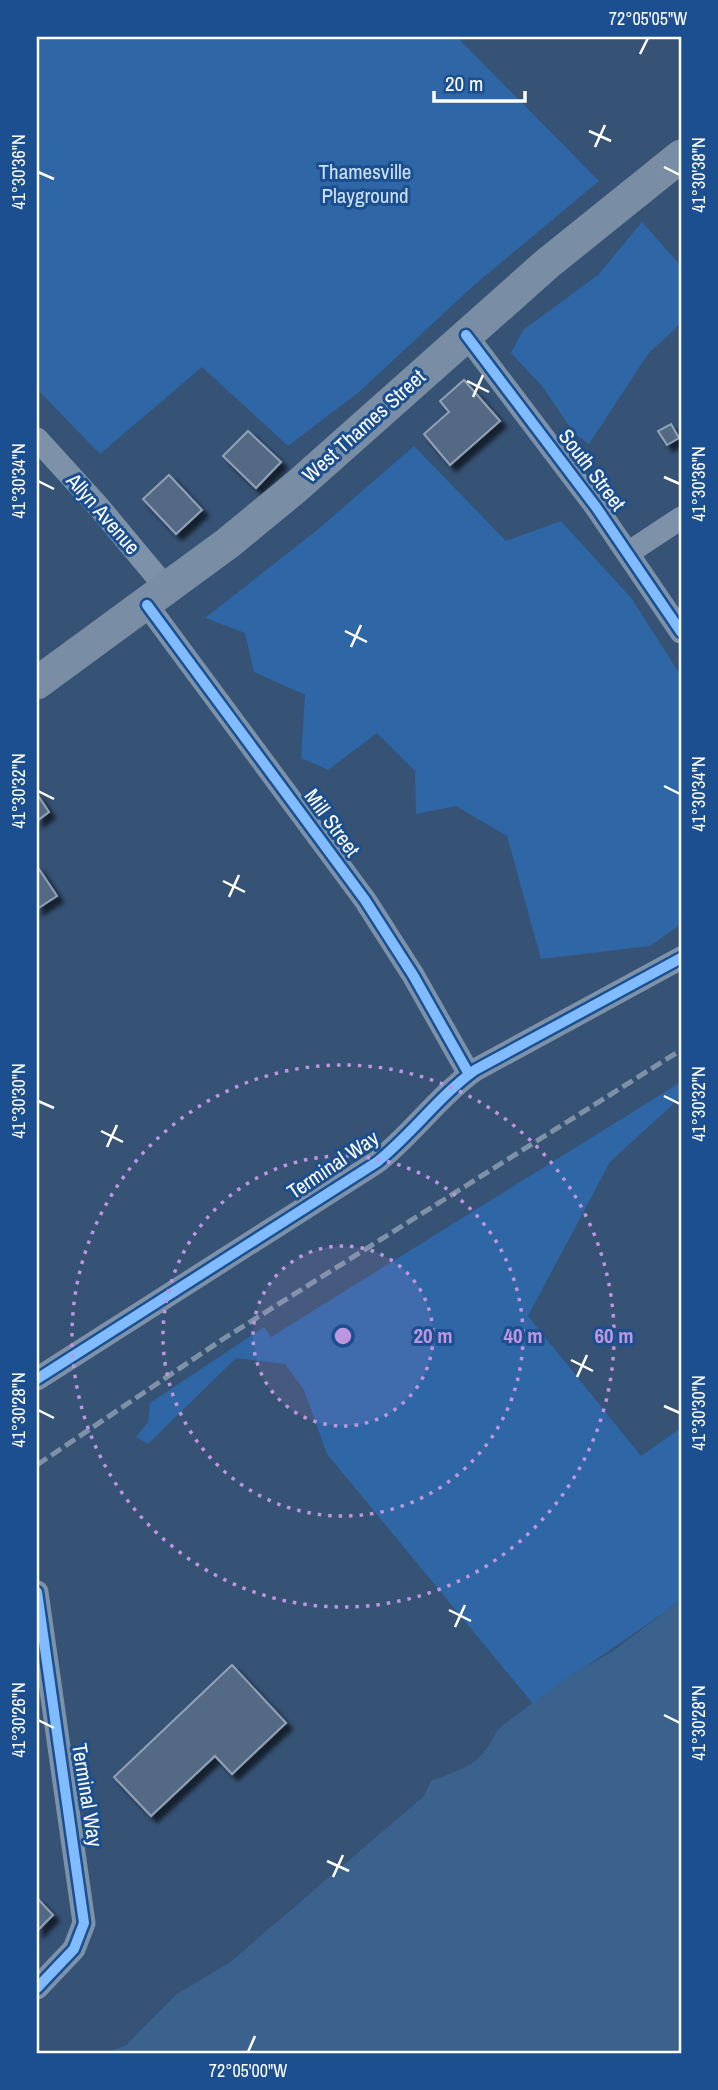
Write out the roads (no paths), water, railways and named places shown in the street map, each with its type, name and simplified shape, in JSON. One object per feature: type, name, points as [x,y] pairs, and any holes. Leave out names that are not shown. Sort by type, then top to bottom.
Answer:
[{"type":"main road","name":"West Thames Street","points":[[37,683],[157,597],[296,487],[548,263],[681,156]]},
{"type":"street","name":"South Street","points":[[466,335],[628,553],[681,632]]},
{"type":"street","name":"Allyn Avenue","points":[[37,439],[98,506],[157,597]]},
{"type":"street","points":[[628,553],[681,518]]},
{"type":"street","name":"Mill Street","points":[[157,597],[371,909],[469,1074]]},
{"type":"street","name":"Terminal Way","points":[[37,1379],[377,1162],[469,1074],[493,1058],[681,958]]},
{"type":"street","name":"Terminal Way","points":[[37,1592],[84,1923],[74,1949],[37,1988]]},
{"type":"railway","points":[[37,1465],[220,1341],[681,1050]]},
{"type":"park label","name":"Thamesville Playground","points":[[365,184]]}]
